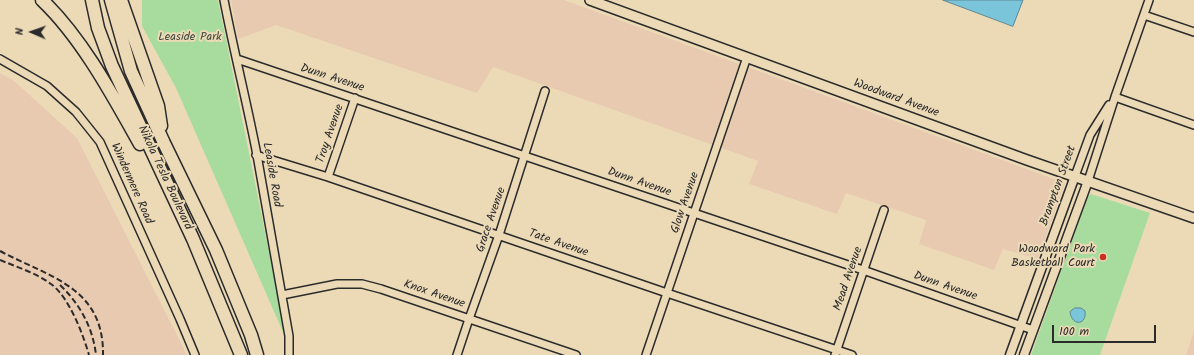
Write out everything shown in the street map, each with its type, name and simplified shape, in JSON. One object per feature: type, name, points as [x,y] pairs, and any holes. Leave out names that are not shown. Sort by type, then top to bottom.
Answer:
[{"type":"highway","points":[[42,0],[75,38],[109,90],[141,144],[171,205],[193,239]]},
{"type":"highway","name":"Nikola Tesla Boulevard","points":[[92,0],[98,28],[112,66],[193,239],[241,355]]},
{"type":"highway","name":"Nikola Tesla Boulevard","points":[[110,0],[131,71],[216,250],[251,334],[257,355]]},
{"type":"highway","points":[[121,0],[158,106],[164,143]]},
{"type":"main road","name":"Woodward Avenue","points":[[590,0],[1194,218]]},
{"type":"street","name":"Leaside Road","points":[[224,0],[256,155],[289,336],[290,355]]},
{"type":"street","name":"Brampton Street","points":[[1024,355],[1088,181],[1115,97],[1149,0]]},
{"type":"street","points":[[1144,15],[1194,32]]},
{"type":"street","name":"Glow Avenue","points":[[646,355],[747,57]]},
{"type":"street","name":"Windermere Road","points":[[0,59],[47,86],[76,112],[100,142],[177,312],[194,355]]},
{"type":"street","name":"Dunn Avenue","points":[[237,59],[863,270],[1032,330]]},
{"type":"street","name":"Grace Avenue","points":[[457,355],[468,319],[500,235],[545,91]]},
{"type":"street","name":"Brampton Street","points":[[1010,355],[1090,135],[1115,97]]},
{"type":"street","points":[[1115,97],[1194,125]]},
{"type":"street","name":"Troy Avenue","points":[[328,177],[355,98]]},
{"type":"street","name":"Tate Avenue","points":[[256,155],[328,177],[500,235],[835,352],[852,355]]},
{"type":"street","name":"Mead Avenue","points":[[835,352],[884,210]]},
{"type":"street","name":"Knox Avenue","points":[[282,296],[337,284],[362,284],[381,289],[576,355]]},
{"type":"shaded area","points":[[231,0],[564,0],[1065,183],[1038,259],[1003,249],[994,270],[919,244],[926,220],[846,193],[837,214],[749,184],[758,161],[493,67],[477,93],[276,25],[238,39]]},
{"type":"shaded area","points":[[0,73],[13,80],[77,138],[187,355],[0,355]]},
{"type":"shaded area","points":[[1194,331],[1194,355],[1186,355]]},
{"type":"green space","name":"Leaside Park","points":[[142,0],[218,0],[285,331],[283,332],[176,88],[142,26]]},
{"type":"green space","points":[[1091,194],[1150,213],[1100,355],[1031,355],[1088,196]]},
{"type":"water","points":[[943,0],[1023,0],[1013,26]]},
{"type":"water","points":[[1075,308],[1081,308],[1085,311],[1085,316],[1082,321],[1076,322],[1071,317],[1070,312]]},
{"type":"railway","points":[[0,251],[54,277],[70,287],[84,299],[94,314],[101,332],[103,355]]},
{"type":"railway","points":[[0,260],[26,270],[51,284],[58,290],[74,316],[89,355]]},
{"type":"railway","points":[[60,285],[74,300],[89,326],[96,355]]},
{"type":"place","name":"Woodward Park Basketball Court","points":[[1103,257]]}]
